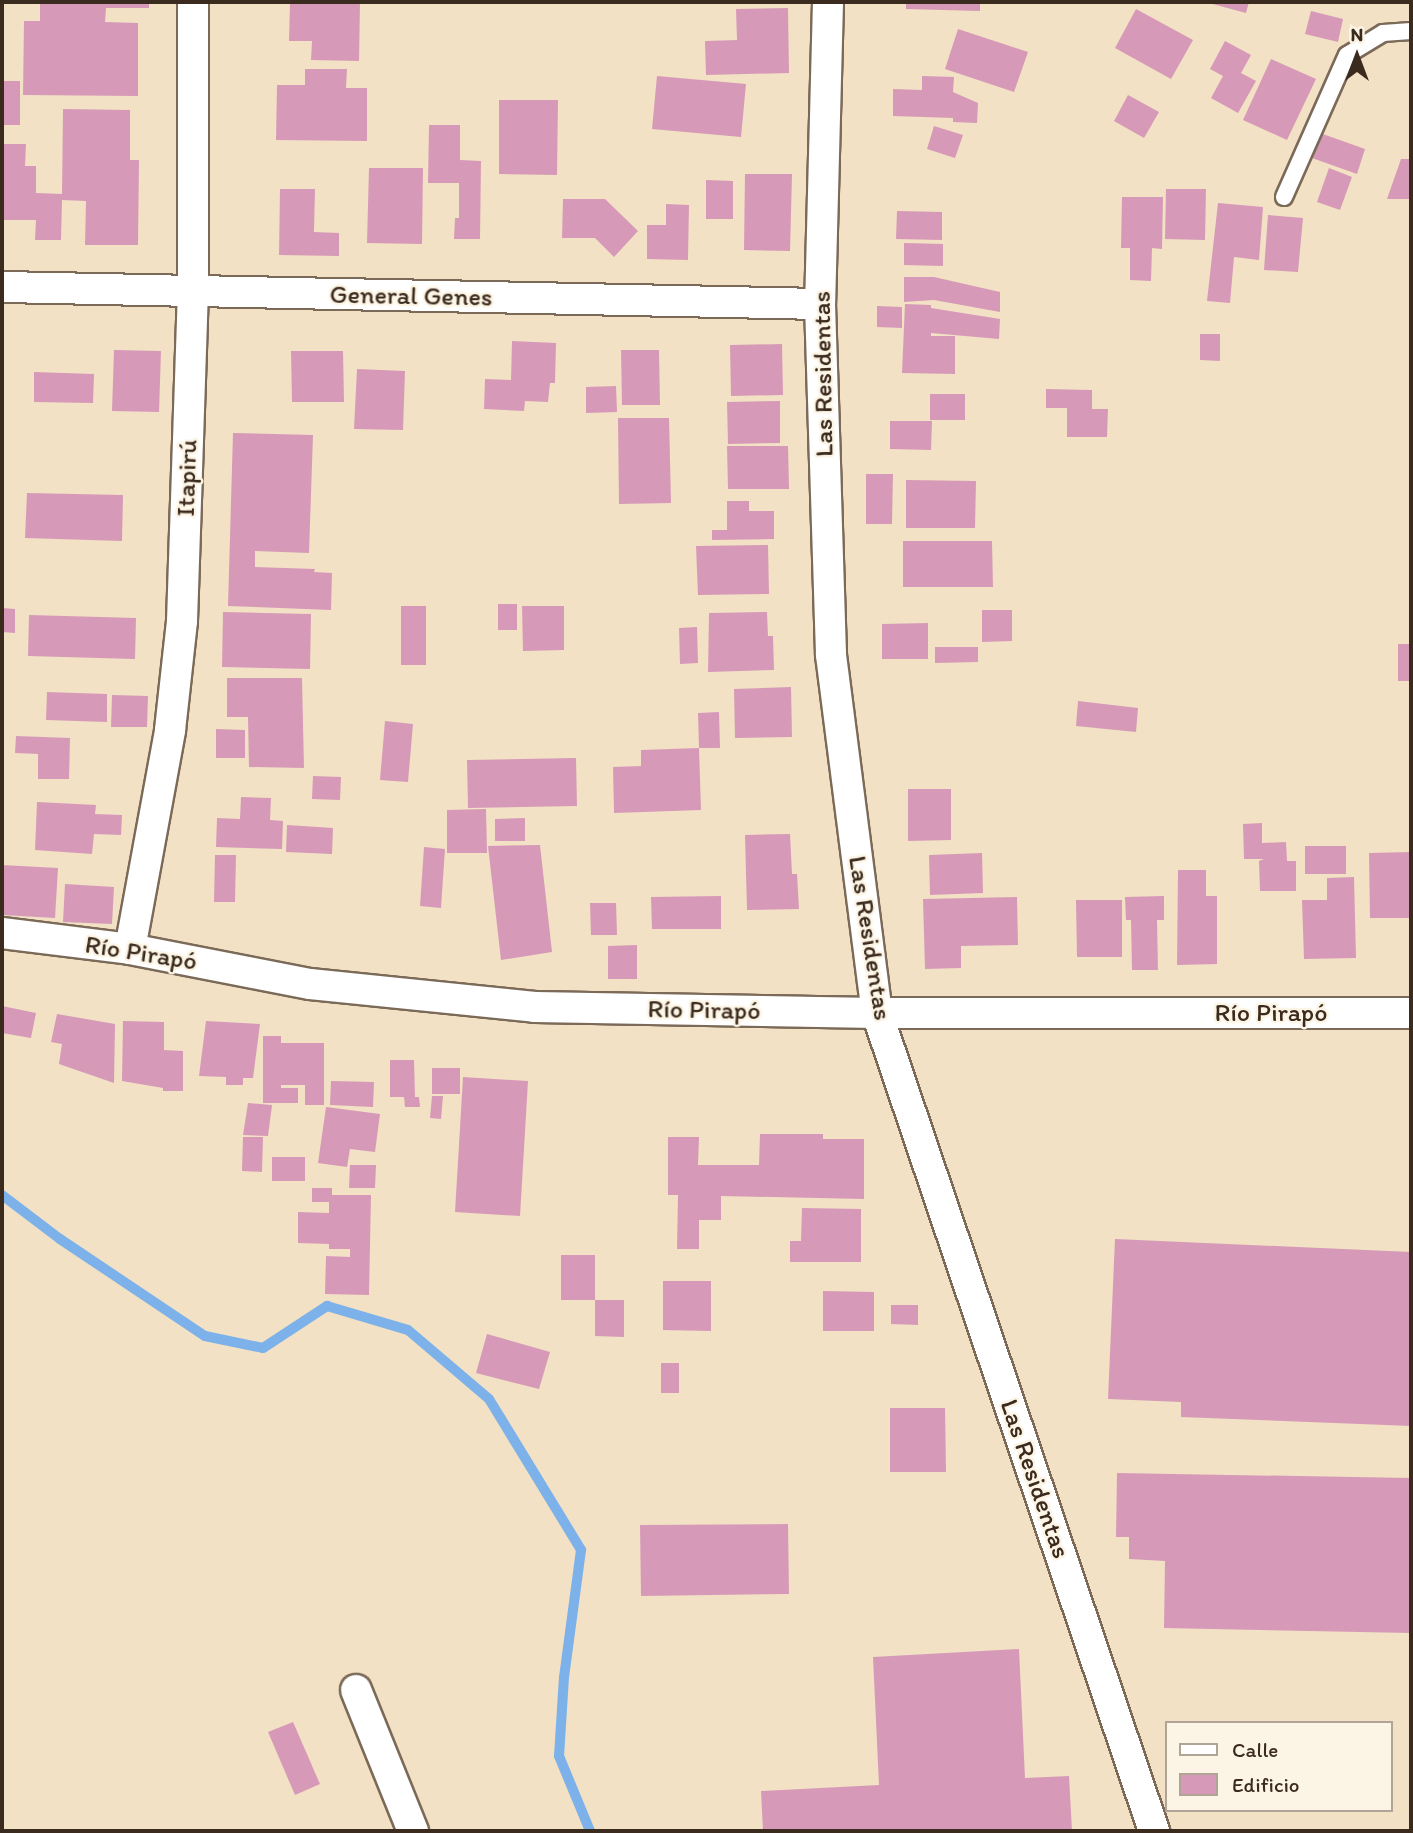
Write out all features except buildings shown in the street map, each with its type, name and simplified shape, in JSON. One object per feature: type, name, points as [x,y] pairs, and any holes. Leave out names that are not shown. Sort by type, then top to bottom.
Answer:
[{"type":"street","name":"Itapirú","points":[[130,949],[170,730],[182,621],[193,291],[193,2]]},
{"type":"street","name":"Las Residentas","points":[[828,2],[820,304],[831,655],[877,1013],[1154,1831]]},
{"type":"street","name":"General Genes","points":[[2,288],[820,304]]},
{"type":"street","name":"Río Pirapó","points":[[2,933],[130,949],[310,984],[536,1007],[877,1013],[1411,1013]]},
{"type":"street","points":[[356,1690],[413,1831]]},
{"type":"lane","points":[[1284,198],[1347,55],[1383,33],[1411,31]]},
{"type":"waterway","points":[[2,1195],[60,1239],[205,1336],[263,1348],[327,1306],[408,1330],[489,1399],[581,1550],[564,1677],[559,1756],[590,1831]]}]
